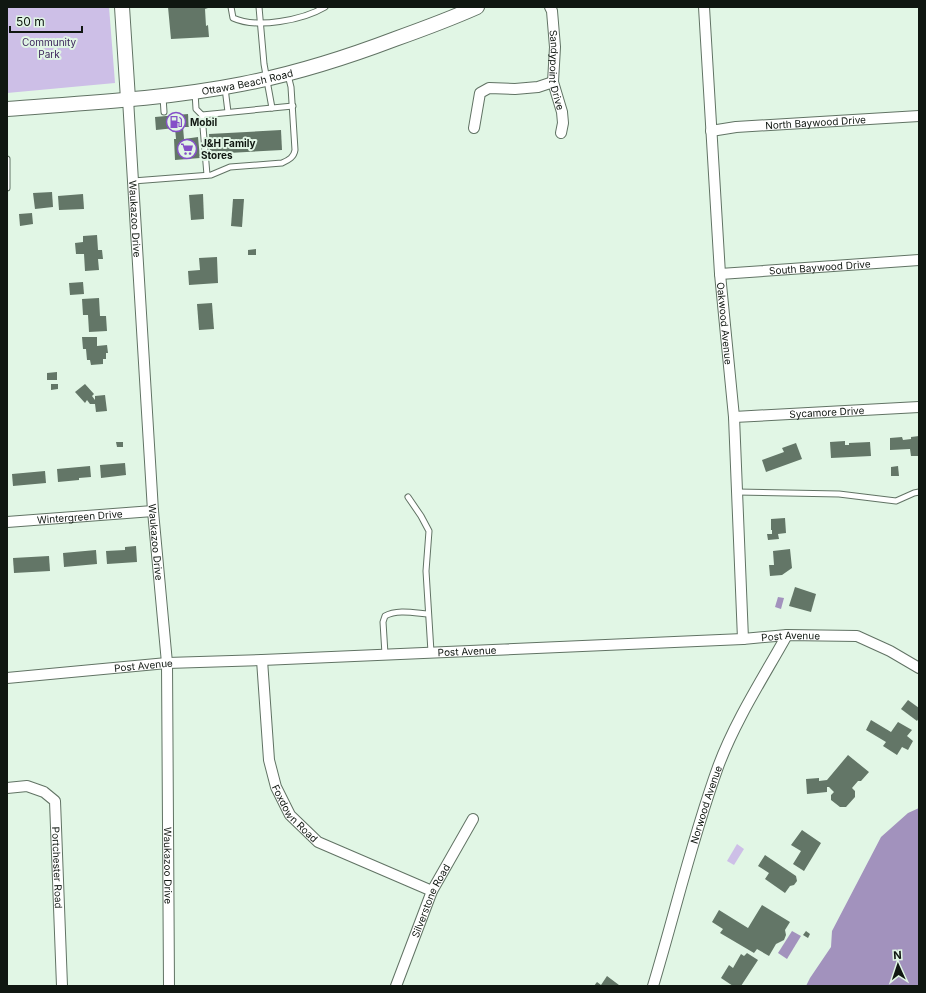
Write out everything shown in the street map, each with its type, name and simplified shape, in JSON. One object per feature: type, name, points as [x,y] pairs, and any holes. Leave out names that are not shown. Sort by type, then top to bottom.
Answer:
[{"type":"street","points":[[122,7],[128,99]]},
{"type":"street","name":"Ottawa Beach Road","points":[[7,109],[163,95],[225,87],[267,79],[315,67],[366,50],[454,18],[477,7]]},
{"type":"street","name":"Sandypoint Drive","points":[[550,7],[552,11],[555,47],[553,82],[562,112],[563,123],[561,133]]},
{"type":"street","name":"Oakwood Avenue","points":[[704,7],[720,274],[734,417],[743,639]]},
{"type":"street","points":[[474,128],[480,93],[489,88],[515,89],[538,87],[553,82]]},
{"type":"street","name":"Waukazoo Drive","points":[[128,99],[153,511],[167,663],[169,986]]},
{"type":"street","name":"North Baywood Drive","points":[[711,131],[736,127],[919,116]]},
{"type":"street","name":"South Baywood Drive","points":[[720,274],[919,260]]},
{"type":"street","name":"Sycamore Drive","points":[[734,417],[919,407]]},
{"type":"street","name":"Wintergreen Drive","points":[[7,522],[153,511]]},
{"type":"street","name":"Post Avenue","points":[[7,678],[167,663],[743,639],[787,635],[856,636],[890,651],[919,668]]},
{"type":"street","name":"Norwood Avenue","points":[[653,986],[686,870],[718,766],[735,728],[787,635]]},
{"type":"street","name":"Foxdown Road","points":[[262,660],[269,760],[276,787],[290,815],[318,842],[432,891]]},
{"type":"street","name":"Portchester Road","points":[[7,788],[27,786],[44,792],[55,801],[62,986]]},
{"type":"street","name":"Silverstone Road","points":[[396,986],[432,891],[473,819]]},
{"type":"lane","points":[[231,7],[233,18],[247,22],[288,20],[303,17],[325,7]]},
{"type":"lane","points":[[259,7],[267,79],[272,108]]},
{"type":"lane","points":[[133,181],[216,174],[230,167],[282,163],[288,161],[294,154],[295,150],[293,106],[288,74]]},
{"type":"lane","points":[[225,87],[228,112]]},
{"type":"lane","points":[[194,91],[196,109],[202,115],[207,175]]},
{"type":"lane","points":[[163,95],[164,112]]},
{"type":"lane","points":[[202,115],[293,106]]},
{"type":"lane","points":[[7,159],[7,188]]},
{"type":"lane","points":[[737,492],[839,494],[896,501],[919,492]]},
{"type":"lane","points":[[408,497],[421,516],[428,531],[426,571],[431,652]]},
{"type":"lane","points":[[385,654],[383,622],[385,616],[390,613],[400,612],[428,614]]},
{"type":"green space","name":"Community Park","points":[[7,7],[109,7],[115,83],[7,93]]},
{"type":"green space","points":[[737,844],[744,849],[734,865],[727,861]]},
{"type":"shaded area","points":[[778,597],[784,598],[781,609],[775,607]]},
{"type":"shaded area","points":[[919,808],[919,986],[806,986],[831,947],[832,931],[881,837],[908,813]]},
{"type":"shaded area","points":[[792,931],[801,936],[787,959],[778,953]]},
{"type":"building","points":[[168,7],[207,7],[208,8],[205,9],[206,26],[208,25],[209,37],[171,39]]},
{"type":"building","points":[[188,114],[189,127],[183,127],[184,139],[198,137],[200,158],[175,160],[175,128],[156,130],[155,117]]},
{"type":"building","points":[[281,130],[282,150],[210,154],[209,134]]},
{"type":"building","points":[[52,192],[53,207],[35,209],[33,193]]},
{"type":"building","points":[[83,194],[84,209],[59,210],[58,196]]},
{"type":"building","points":[[203,194],[204,219],[191,220],[189,195]]},
{"type":"building","points":[[233,199],[244,199],[242,227],[231,226]]},
{"type":"building","points":[[32,213],[33,224],[20,226],[19,214]]},
{"type":"building","points":[[97,235],[98,250],[102,250],[103,259],[98,259],[99,270],[85,271],[84,254],[76,254],[75,243],[83,242],[83,236]]},
{"type":"building","points":[[256,249],[256,255],[248,255],[248,250]]},
{"type":"building","points":[[217,257],[218,283],[189,285],[188,271],[200,270],[199,258]]},
{"type":"building","points":[[83,282],[84,294],[70,295],[69,283]]},
{"type":"building","points":[[99,298],[100,316],[106,316],[107,331],[89,332],[88,315],[83,315],[82,299]]},
{"type":"building","points":[[212,303],[214,329],[199,330],[197,304]]},
{"type":"building","points":[[82,337],[97,337],[97,346],[107,345],[108,353],[106,353],[106,359],[103,359],[103,364],[91,365],[90,360],[87,360],[86,349],[83,349]]},
{"type":"building","points":[[57,372],[57,380],[47,380],[47,373]]},
{"type":"building","points":[[51,384],[58,384],[58,389],[51,390]]},
{"type":"building","points":[[85,384],[94,394],[92,396],[95,400],[95,396],[105,395],[107,411],[96,412],[95,404],[90,404],[87,400],[85,403],[75,392]]},
{"type":"building","points":[[919,436],[919,456],[911,456],[910,449],[890,450],[890,438],[902,437],[903,440]]},
{"type":"building","points":[[845,441],[845,445],[849,445],[849,443],[870,442],[871,456],[831,458],[830,442]]},
{"type":"building","points":[[116,442],[123,442],[123,447],[117,447]]},
{"type":"building","points":[[796,443],[802,459],[766,472],[762,460],[784,452],[782,448]]},
{"type":"building","points":[[125,463],[126,475],[101,478],[100,465]]},
{"type":"building","points":[[90,466],[91,477],[58,482],[57,469]]},
{"type":"building","points":[[898,466],[899,476],[891,476],[891,467]]},
{"type":"building","points":[[45,471],[46,483],[13,486],[12,474]]},
{"type":"building","points":[[785,518],[786,533],[778,534],[779,539],[768,540],[767,534],[772,534],[771,519]]},
{"type":"building","points":[[136,546],[137,562],[107,564],[106,551],[125,550],[125,547]]},
{"type":"building","points":[[790,549],[792,568],[782,575],[770,576],[769,565],[774,565],[773,551]]},
{"type":"building","points":[[96,550],[97,564],[64,567],[63,553]]},
{"type":"building","points":[[49,556],[50,571],[14,573],[13,558]]},
{"type":"building","points":[[795,587],[816,594],[811,612],[789,606]]},
{"type":"building","points":[[908,700],[919,708],[919,718],[917,721],[901,709]]},
{"type":"building","points":[[871,720],[891,732],[898,722],[912,730],[907,736],[913,741],[908,750],[902,747],[897,755],[883,746],[886,742],[866,730]]},
{"type":"building","points":[[848,755],[869,772],[852,788],[855,791],[855,797],[846,807],[840,807],[831,800],[831,795],[834,792],[829,787],[827,787],[827,792],[807,794],[806,779],[819,778],[819,781],[827,780]]},
{"type":"building","points":[[802,830],[821,843],[804,871],[793,864],[801,851],[791,845]]},
{"type":"building","points":[[765,855],[796,876],[797,881],[794,885],[790,886],[785,893],[765,879],[769,873],[758,866]]},
{"type":"building","points":[[762,905],[790,922],[785,930],[786,935],[784,940],[776,944],[769,956],[757,949],[754,953],[720,933],[723,929],[712,922],[719,910],[748,928]]},
{"type":"building","points":[[806,931],[810,934],[808,938],[803,935]]},
{"type":"building","points":[[747,953],[758,960],[741,986],[733,986],[721,978],[729,965],[733,968],[741,954],[744,956]]},
{"type":"building","points":[[607,976],[619,985],[594,986],[597,982],[601,985]]},
{"type":"place","name":"Mobil","points":[[176,122]]},
{"type":"place","name":"J&H Family Stores","points":[[187,149]]}]
